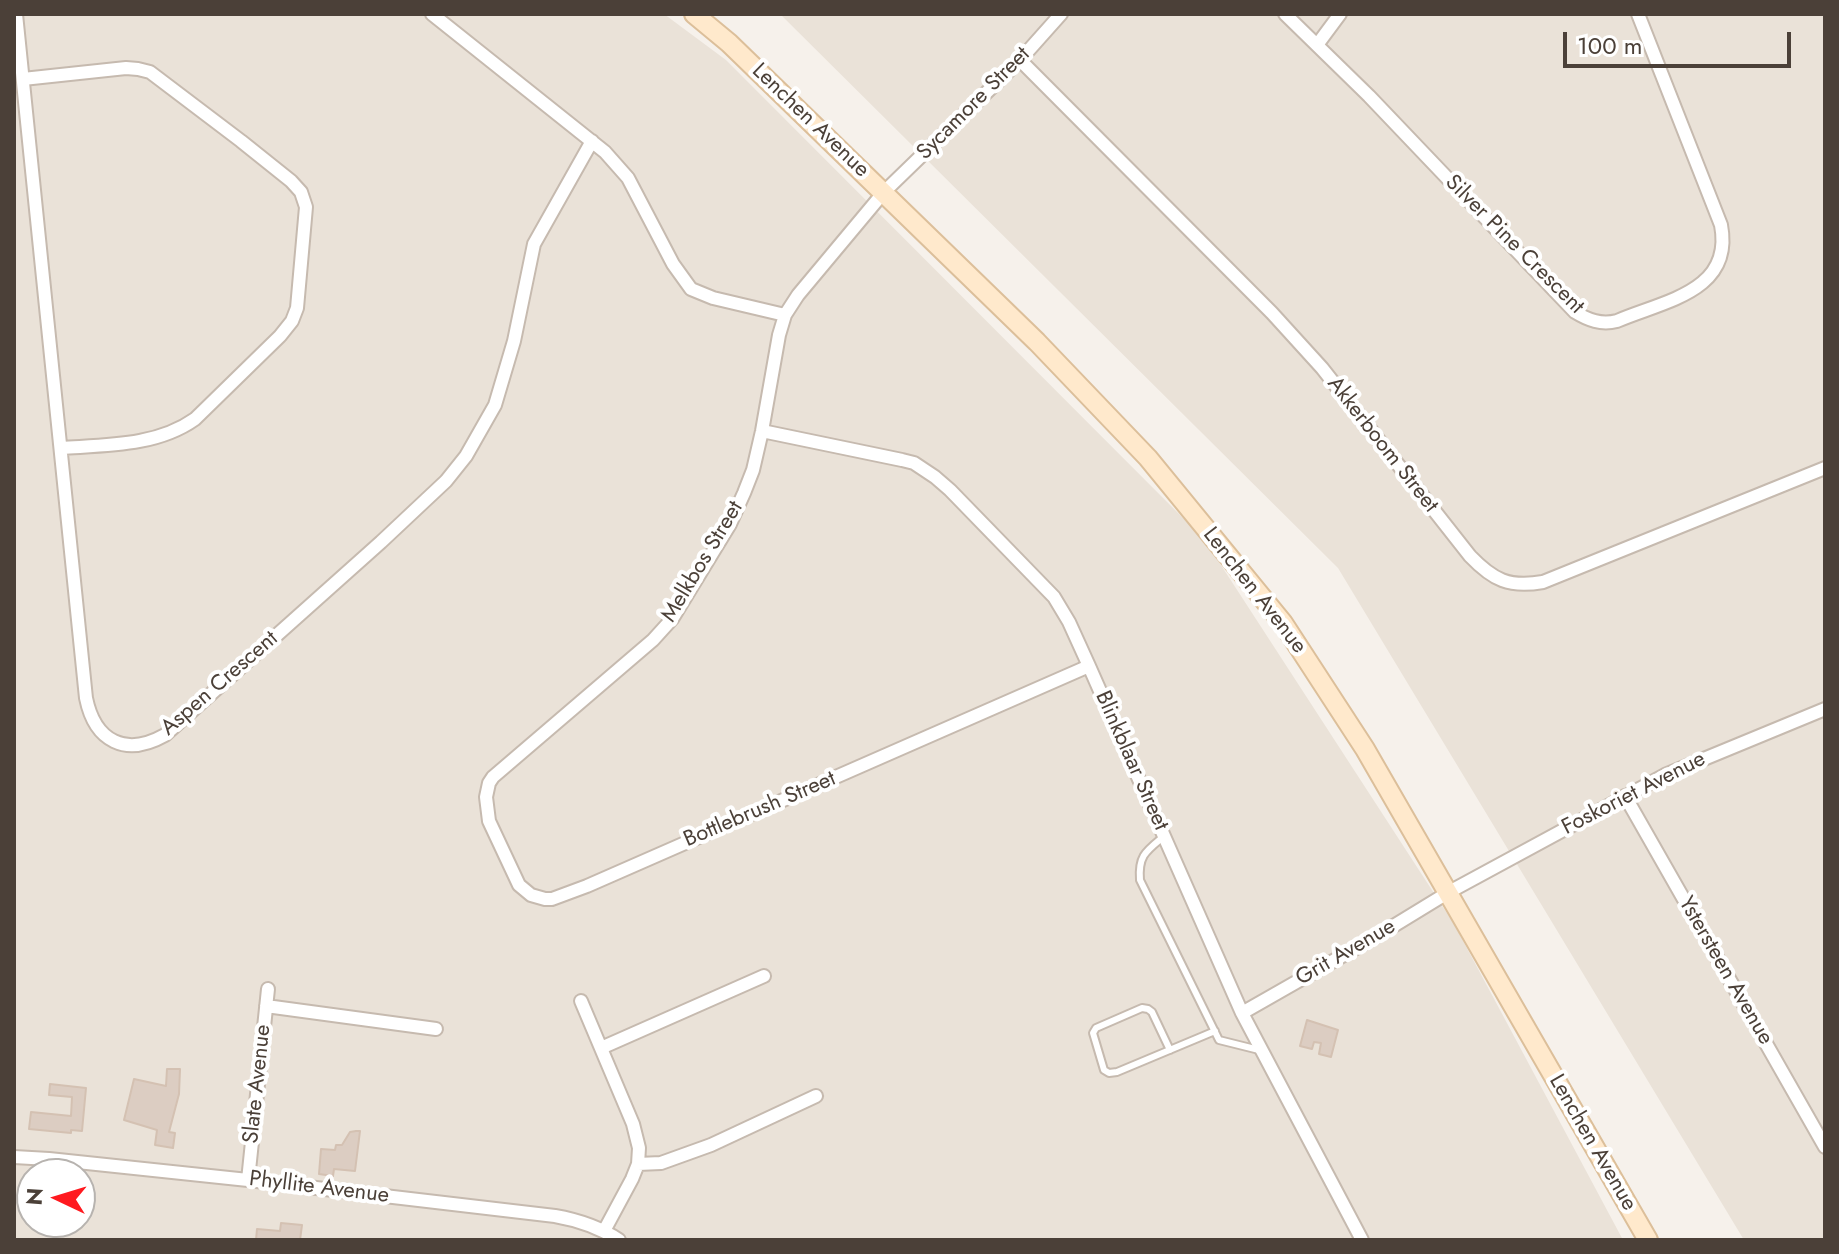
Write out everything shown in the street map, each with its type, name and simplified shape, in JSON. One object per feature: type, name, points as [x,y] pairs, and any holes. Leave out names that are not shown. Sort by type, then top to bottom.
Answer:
[{"type":"main road","points":[[694,14],[729,43]]},
{"type":"main road","points":[[713,14],[729,43]]},
{"type":"main road","name":"Lenchen Avenue","points":[[729,43],[1037,342],[1148,458],[1283,623],[1365,749],[1648,1240]]},
{"type":"street","name":"Aspen Crescent","points":[[16,14],[88,709],[97,728],[127,745],[149,743],[165,735],[381,542],[446,481],[466,456],[495,405],[514,341],[534,244],[592,141]]},
{"type":"street","points":[[432,14],[605,152],[628,178],[673,264],[691,289],[713,298],[785,315]]},
{"type":"street","name":"Sycamore Street","points":[[884,192],[1020,60],[1061,14]]},
{"type":"street","name":"Silver Pine Crescent","points":[[1285,14],[1369,96],[1575,312],[1591,321],[1606,323],[1697,287],[1717,267],[1723,248],[1721,225],[1638,14]]},
{"type":"street","points":[[1317,45],[1340,14]]},
{"type":"street","name":"Akkerboom Street","points":[[1020,60],[1272,313],[1322,368],[1470,556],[1484,571],[1497,578],[1520,585],[1543,582],[1825,468]]},
{"type":"street","points":[[23,79],[126,68],[150,72],[291,181],[301,192],[306,207],[297,308],[292,321],[273,344],[181,429],[147,440],[62,448]]},
{"type":"street","name":"Melkbos Street","points":[[486,797],[489,783],[501,768],[587,698],[653,640],[672,619],[730,524],[753,470],[785,315],[798,295],[884,192]]},
{"type":"street","name":"Blinkblaar Street","points":[[762,431],[914,463],[950,490],[1054,597],[1089,666],[1242,1013],[1362,1240]]},
{"type":"street","name":"Bottlebrush Street","points":[[486,797],[489,821],[519,885],[536,898],[552,899],[1089,666]]},
{"type":"street","name":"Foskoriet Avenue","points":[[1449,892],[1686,765],[1825,709]]},
{"type":"street","name":"Ystersteen Avenue","points":[[1625,796],[1825,1147]]},
{"type":"street","name":"Grit Avenue","points":[[1242,1013],[1449,892]]},
{"type":"street","points":[[601,1048],[764,976]]},
{"type":"street","name":"Slate Avenue","points":[[248,1180],[268,989]]},
{"type":"street","points":[[581,1001],[636,1132],[639,1148],[638,1164],[632,1179],[604,1231]]},
{"type":"street","points":[[266,1006],[436,1029]]},
{"type":"street","points":[[638,1164],[661,1163],[711,1145],[816,1096]]},
{"type":"street","name":"Phyllite Avenue","points":[[14,1157],[248,1180],[555,1216],[575,1219],[619,1240]]},
{"type":"lane","points":[[1164,836],[1144,853],[1139,867],[1140,880],[1219,1040],[1262,1051]]},
{"type":"lane","points":[[1170,1050],[1148,1009],[1142,1008],[1096,1028],[1093,1033],[1104,1070],[1109,1073],[1117,1072],[1170,1050],[1215,1031]]},
{"type":"shaded area","points":[[14,14],[664,14],[726,60],[1204,539],[1454,924],[1623,1240],[14,1240]]},
{"type":"shaded area","points":[[780,14],[1825,14],[1825,1240],[1744,1240],[1338,568]]},
{"type":"building","points":[[1307,1020],[1338,1030],[1331,1057],[1319,1054],[1321,1043],[1314,1042],[1312,1049],[1300,1046]]},
{"type":"building","points":[[167,1069],[180,1069],[179,1094],[169,1132],[175,1133],[173,1148],[155,1145],[157,1130],[124,1120],[134,1079],[166,1086]]},
{"type":"building","points":[[50,1084],[86,1088],[82,1131],[71,1130],[71,1133],[29,1129],[31,1112],[71,1116],[72,1097],[49,1095]]},
{"type":"building","points":[[360,1131],[355,1171],[334,1169],[333,1176],[319,1174],[321,1149],[335,1150],[336,1145],[342,1145],[350,1132]]},
{"type":"building","points":[[281,1223],[302,1225],[300,1240],[256,1240],[257,1229],[280,1231]]}]
